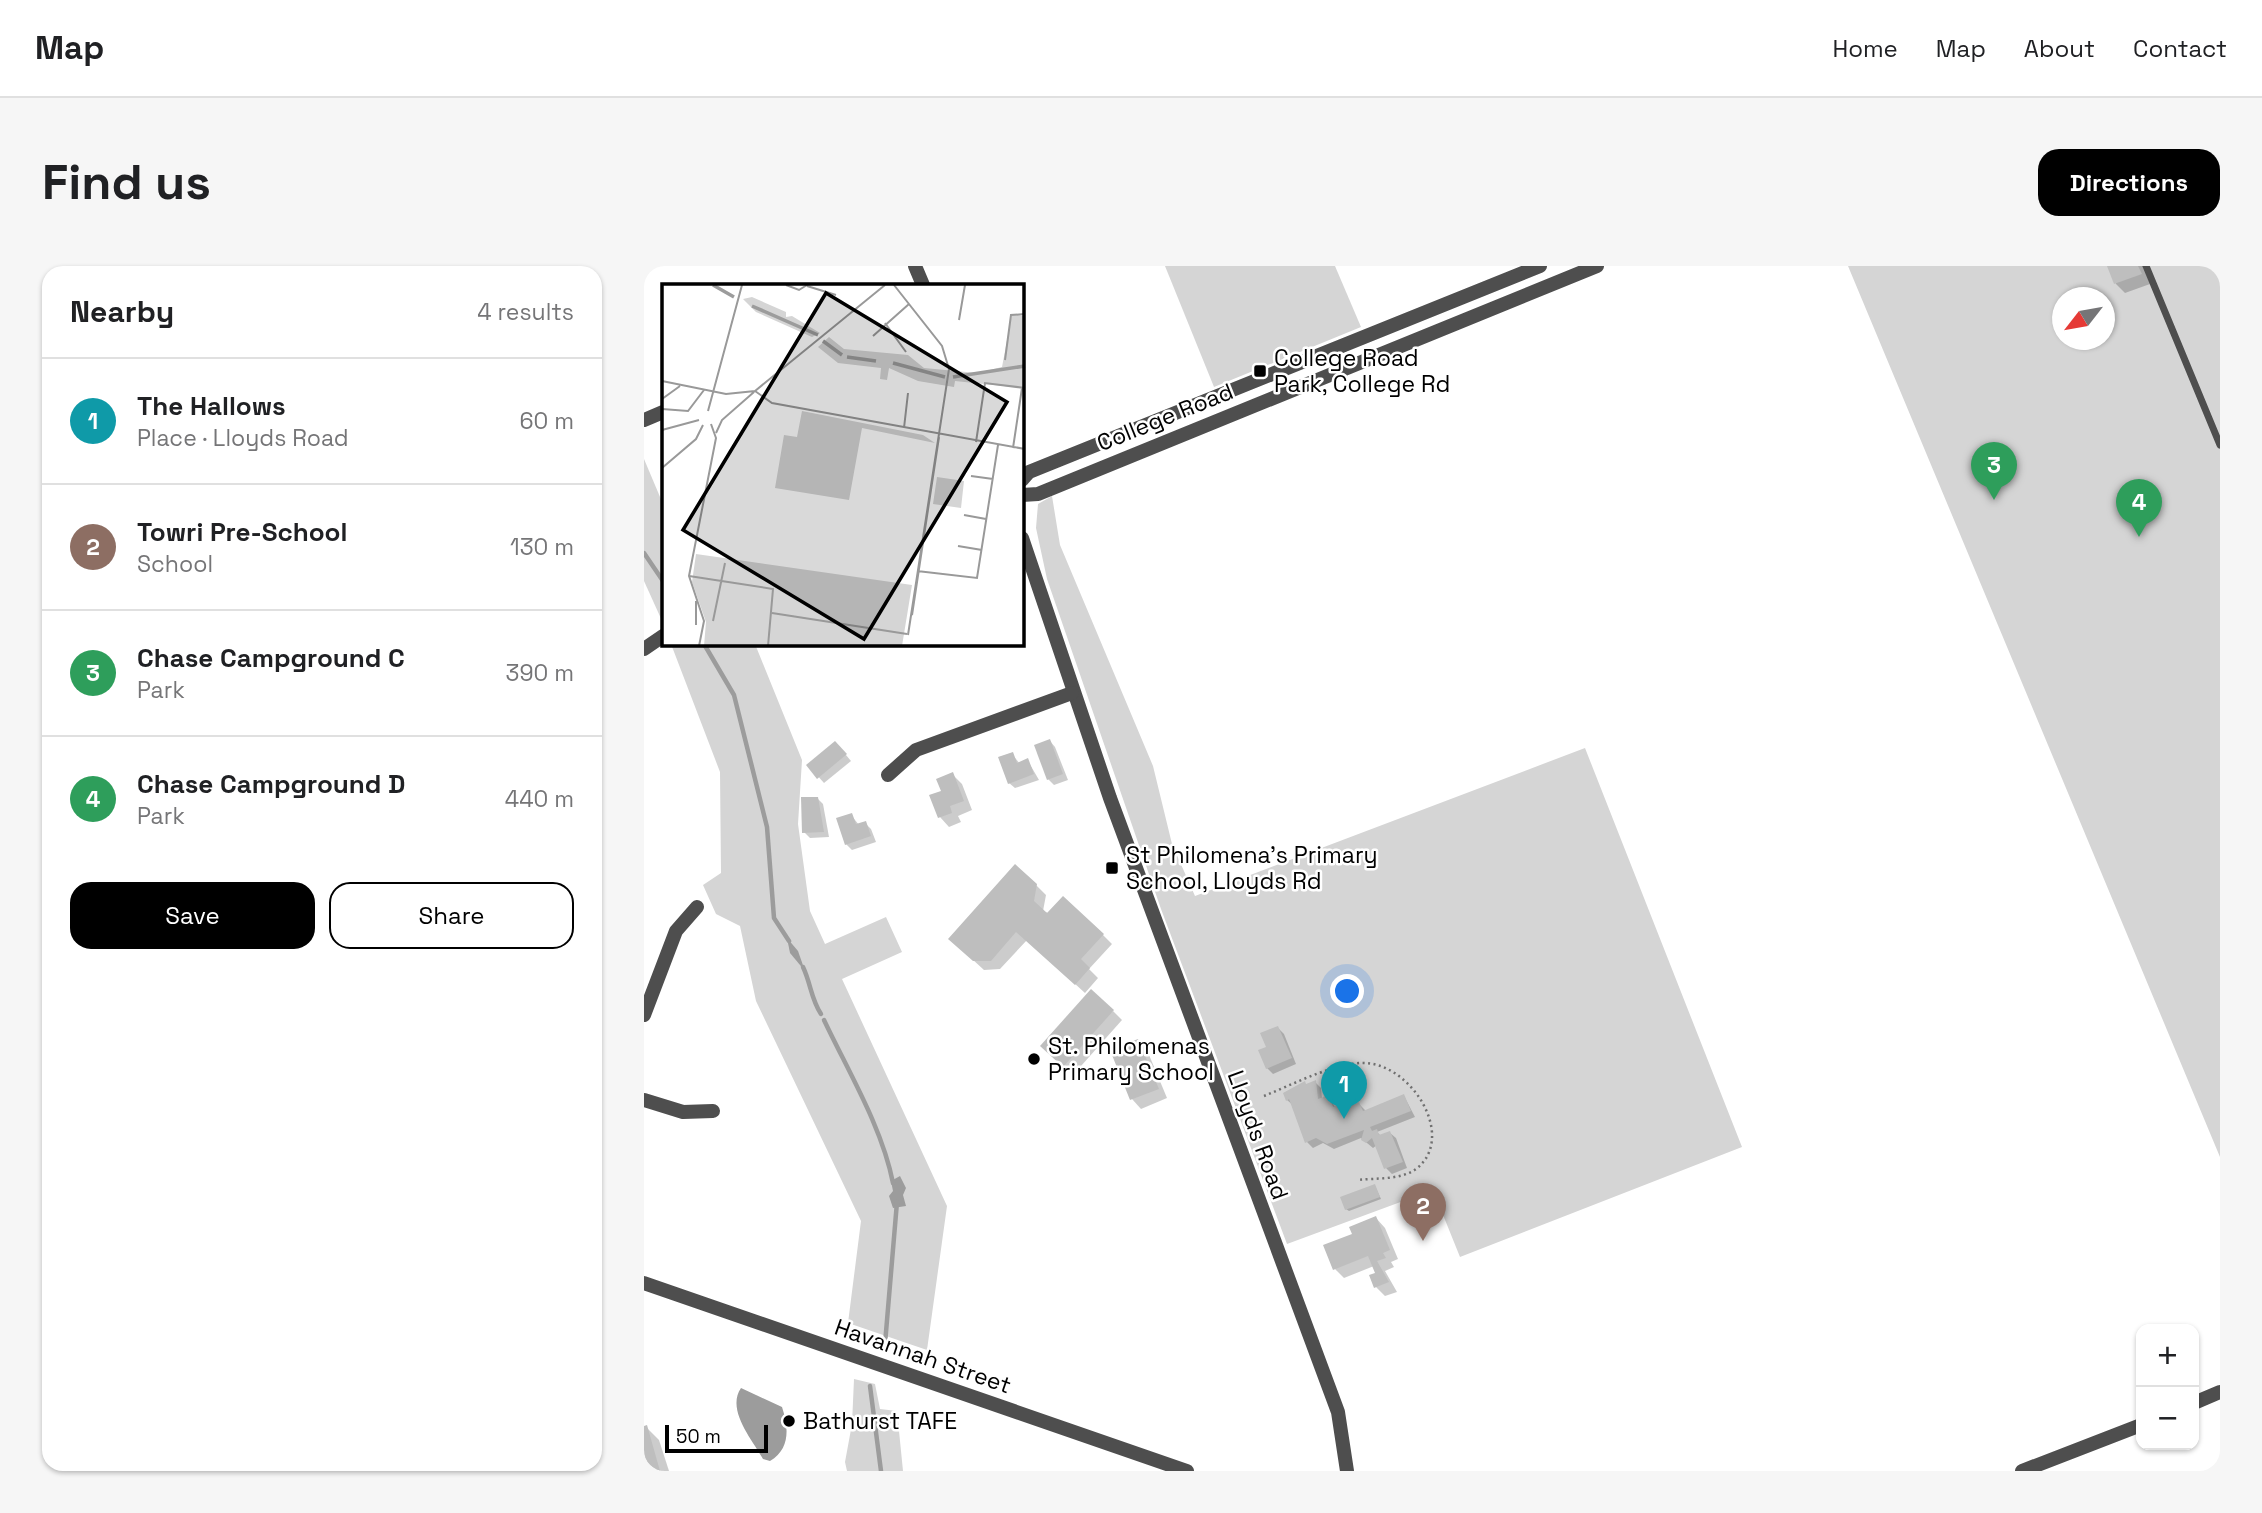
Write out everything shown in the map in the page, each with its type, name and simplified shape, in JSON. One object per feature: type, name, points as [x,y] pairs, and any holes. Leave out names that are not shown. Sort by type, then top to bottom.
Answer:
[{"type":"street","points":[[915,266],[923,284]]},
{"type":"street","name":"College Road","points":[[1024,478],[1029,472],[1540,266]]},
{"type":"street","name":"College Road","points":[[1024,495],[1038,494],[1598,266]]},
{"type":"street","points":[[644,420],[662,412]]},
{"type":"street","name":"Lloyds Road","points":[[1024,544],[1072,693],[1338,1412],[1347,1471]]},
{"type":"street","points":[[644,649],[662,637]]},
{"type":"street","points":[[888,775],[916,750],[1072,693]]},
{"type":"street","points":[[644,1015],[676,931],[697,906]]},
{"type":"street","points":[[644,1100],[684,1112],[713,1111]]},
{"type":"street","name":"Havannah Street","points":[[644,1283],[1187,1471]]},
{"type":"street","points":[[2199,1401],[2220,1392]]},
{"type":"street","points":[[2022,1471],[2136,1427]]},
{"type":"lane","points":[[2146,266],[2220,445]]},
{"type":"path","points":[[1264,1096],[1325,1071],[1363,1063],[1390,1069],[1419,1092],[1431,1127],[1429,1154],[1415,1170],[1398,1176],[1358,1180]]},
{"type":"shaded area","points":[[1165,266],[1335,266],[1361,327],[1214,387]]},
{"type":"shaded area","points":[[1848,266],[2220,266],[2220,1157]]},
{"type":"shaded area","points":[[644,459],[662,502],[662,621],[644,581]]},
{"type":"shaded area","points":[[1052,496],[1060,545],[1153,766],[1172,844],[1195,896],[1585,748],[1742,1147],[1460,1257],[1433,1190],[1287,1244],[1161,909],[1047,579],[1036,528],[1038,504]]},
{"type":"shaded area","points":[[672,646],[756,646],[802,760],[798,824],[810,911],[825,944],[886,917],[902,952],[842,979],[947,1206],[927,1350],[848,1323],[861,1221],[756,1001],[740,926],[716,914],[703,885],[721,873],[720,772]]},
{"type":"shaded area","points":[[787,938],[798,951],[805,971],[790,953]]},
{"type":"shaded area","points":[[900,1176],[906,1188],[903,1195],[906,1206],[893,1208],[889,1196],[893,1191],[891,1181]]},
{"type":"shaded area","points":[[854,1379],[875,1384],[880,1409],[897,1411],[903,1471],[847,1471],[845,1462],[852,1424]]},
{"type":"shaded area","points":[[741,1388],[782,1407],[786,1437],[777,1456],[770,1461],[763,1459],[738,1415],[737,1397]]},
{"type":"building","points":[[2107,266],[2138,266],[2142,274],[2114,284]]},
{"type":"building","points":[[1050,739],[1063,774],[1047,780],[1034,745]]},
{"type":"building","points":[[835,741],[847,754],[817,779],[806,765]]},
{"type":"building","points":[[1013,752],[1017,763],[1028,758],[1034,774],[1008,784],[998,757]]},
{"type":"building","points":[[953,772],[964,801],[950,806],[952,813],[938,818],[929,795],[941,791],[936,779]]},
{"type":"building","points":[[801,797],[818,797],[824,832],[802,833]]},
{"type":"building","points":[[852,813],[856,824],[866,821],[871,836],[845,845],[836,818]]},
{"type":"building","name":"St. Philomenas Primary School","points":[[1015,864],[1037,884],[1034,901],[1047,913],[1063,896],[1104,934],[1081,959],[1090,968],[1075,985],[1016,932],[991,961],[973,961],[948,939]]},
{"type":"building","points":[[1091,989],[1114,1010],[1063,1067],[1040,1046]]},
{"type":"building","points":[[1278,1026],[1292,1058],[1266,1069],[1258,1050],[1266,1047],[1260,1033]]},
{"type":"building","points":[[1138,1039],[1159,1089],[1130,1100],[1110,1050]]},
{"type":"building","points":[[1316,1080],[1318,1099],[1329,1095],[1333,1107],[1351,1100],[1353,1105],[1359,1102],[1363,1111],[1404,1094],[1411,1111],[1370,1127],[1372,1131],[1377,1129],[1379,1135],[1390,1131],[1403,1162],[1384,1169],[1372,1138],[1366,1143],[1361,1140],[1364,1130],[1327,1144],[1316,1138],[1305,1143],[1289,1099],[1286,1101],[1283,1093],[1305,1081],[1306,1084]]},
{"type":"building","points":[[1375,1184],[1380,1197],[1345,1210],[1340,1197]]},
{"type":"building","points":[[1376,1216],[1390,1250],[1383,1253],[1386,1258],[1377,1261],[1389,1282],[1374,1288],[1369,1275],[1375,1273],[1368,1256],[1333,1270],[1323,1245],[1352,1234],[1349,1227]]},
{"type":"building","points":[[647,1425],[660,1471],[644,1471],[644,1426]]},
{"type":"waterway","points":[[644,553],[662,580]]},
{"type":"waterway","points":[[705,646],[734,695],[767,827],[774,918],[789,941]]},
{"type":"waterway","points":[[803,967],[821,1014]]},
{"type":"waterway","points":[[824,1020],[873,1120],[893,1183]]},
{"type":"waterway","points":[[885,1344],[897,1202]]},
{"type":"waterway","points":[[870,1386],[881,1471]]},
{"type":"place","name":"College Road Park, College Rd","points":[[1260,371]]},
{"type":"place","name":"Chase Campground C","points":[[1994,500]]},
{"type":"place","name":"Chase Campground D","points":[[2139,537]]},
{"type":"place","name":"St Philomena's Primary School, Lloyds Rd","points":[[1112,868]]},
{"type":"place","name":"St. Philomenas Primary School","points":[[1034,1059]]},
{"type":"place","name":"The Hallows","points":[[1344,1119]]},
{"type":"place","name":"Towri Pre-School","points":[[1423,1241]]},
{"type":"place","name":"Bathurst TAFE","points":[[789,1421]]}]
